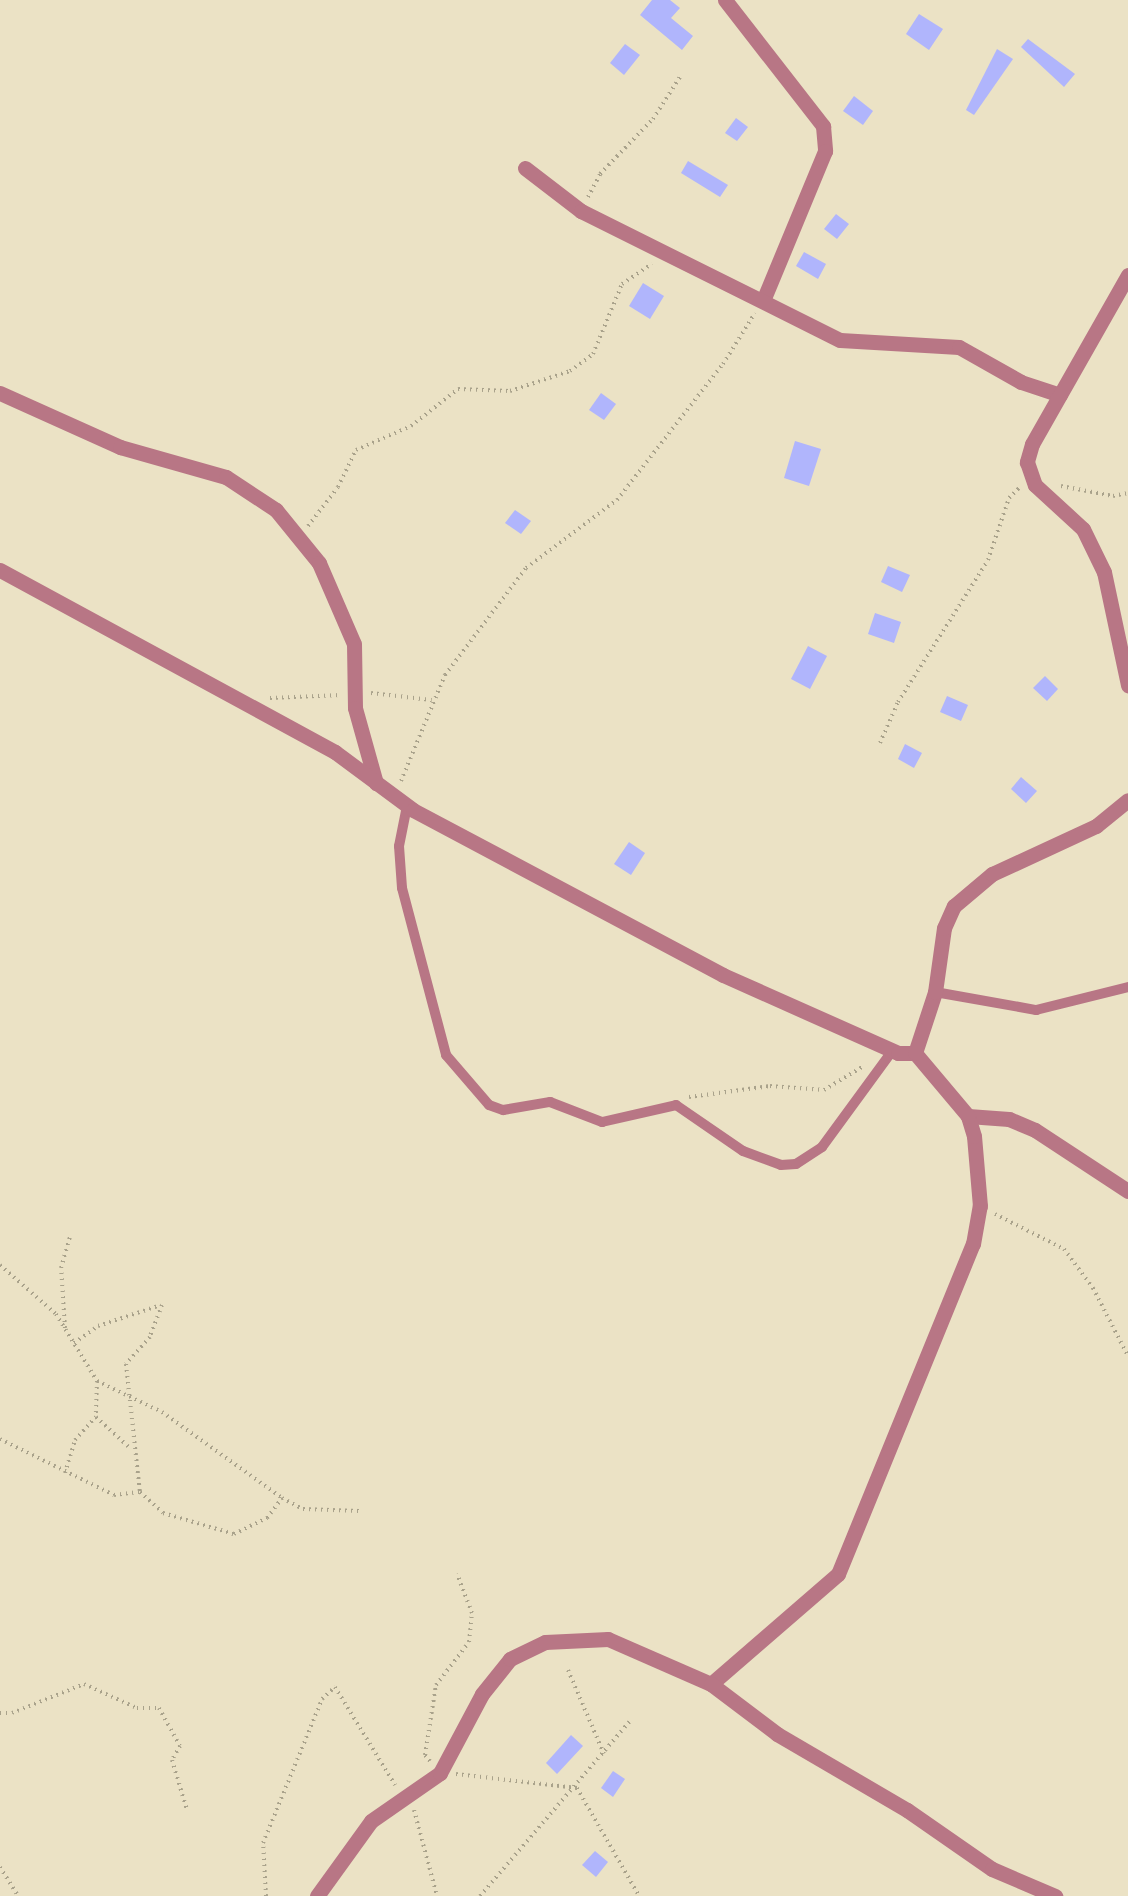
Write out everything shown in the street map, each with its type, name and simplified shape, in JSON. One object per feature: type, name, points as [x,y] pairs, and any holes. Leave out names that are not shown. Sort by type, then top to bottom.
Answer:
[{"type":"street","points":[[725,0],[823,126],[825,152],[763,301]]},
{"type":"street","points":[[525,168],[581,211],[840,340],[959,346],[1021,382],[1060,395]]},
{"type":"street","points":[[1128,275],[1032,444],[1029,476],[1077,522],[1104,572],[1128,685]]},
{"type":"street","points":[[0,393],[120,447],[226,477],[276,510],[299,535],[319,563],[354,644],[355,708],[376,783]]},
{"type":"street","points":[[0,570],[335,752],[402,803],[723,975],[893,1050],[915,1053],[968,1116],[980,1206],[973,1244],[838,1574],[711,1684]]},
{"type":"street","points":[[915,1053],[935,992],[944,928],[965,894],[992,873],[1096,826],[1128,800]]},
{"type":"street","points":[[968,1116],[1009,1119],[1035,1130],[1128,1191]]},
{"type":"street","points":[[317,1896],[371,1821],[401,1797],[440,1773],[482,1694],[510,1659],[545,1642],[608,1639],[711,1684],[777,1734],[907,1810],[992,1869],[1055,1896]]},
{"type":"lane","points":[[402,803],[399,846],[406,908],[446,1055],[468,1085],[503,1110],[550,1102],[602,1122],[676,1105],[744,1151],[782,1165],[796,1164],[822,1147],[893,1050]]},
{"type":"lane","points":[[935,992],[1036,1010],[1128,987]]},
{"type":"path","points":[[581,211],[600,174],[653,119],[680,77]]},
{"type":"path","points":[[299,535],[338,487],[356,450],[411,426],[459,389],[510,391],[570,371],[594,354],[622,284],[670,254]]},
{"type":"path","points":[[402,803],[405,760],[445,675],[526,568],[617,500],[723,364],[763,301]]},
{"type":"path","points":[[880,743],[898,702],[988,560],[1009,498],[1029,476]]},
{"type":"path","points":[[1058,485],[1113,496],[1128,493]]},
{"type":"path","points":[[676,1105],[688,1097],[740,1089],[824,1090],[859,1068],[881,1066]]},
{"type":"path","points":[[980,1206],[1064,1249],[1093,1288],[1128,1356]]},
{"type":"path","points":[[65,1329],[61,1268],[70,1237]]},
{"type":"path","points":[[0,1265],[65,1329],[97,1381],[96,1417],[75,1440],[65,1473]]},
{"type":"path","points":[[74,1344],[98,1326],[162,1305],[150,1337],[126,1364],[132,1450],[140,1492],[163,1512],[234,1534],[267,1518],[282,1498]]},
{"type":"path","points":[[97,1381],[162,1412],[282,1498],[303,1509],[359,1511]]},
{"type":"path","points":[[96,1417],[132,1450]]},
{"type":"path","points":[[0,1439],[65,1473],[114,1495],[140,1492]]},
{"type":"path","points":[[457,1574],[472,1613],[469,1642],[436,1685],[425,1755],[440,1773],[577,1788]]},
{"type":"path","points":[[568,1670],[604,1754]]},
{"type":"path","points":[[0,1713],[12,1713],[84,1684],[137,1708],[159,1708],[180,1746],[172,1760],[187,1810]]},
{"type":"path","points":[[266,1896],[263,1844],[322,1699],[335,1687],[401,1797],[416,1811],[437,1896]]},
{"type":"path","points":[[480,1896],[577,1788],[631,1720]]},
{"type":"path","points":[[577,1788],[639,1896]]},
{"type":"path","points":[[0,1867],[18,1896]]},
{"type":"building","points":[[652,0],[670,0],[680,8],[671,18],[693,36],[682,50],[640,15]]},
{"type":"building","points":[[919,14],[943,29],[929,50],[906,34]]},
{"type":"building","points":[[1028,39],[1075,74],[1064,87],[1021,47]]},
{"type":"building","points":[[625,44],[640,55],[624,75],[610,63]]},
{"type":"building","points":[[997,49],[1013,59],[974,115],[966,110]]},
{"type":"building","points":[[854,96],[873,111],[863,125],[843,111]]},
{"type":"building","points":[[736,118],[748,127],[737,141],[725,133]]},
{"type":"building","points":[[688,161],[728,185],[720,197],[681,173]]},
{"type":"building","points":[[836,214],[849,224],[837,239],[824,229]]},
{"type":"building","points":[[804,252],[826,264],[818,279],[796,266]]},
{"type":"building","points":[[643,283],[664,296],[650,319],[629,306]]},
{"type":"building","points":[[601,393],[616,404],[604,420],[589,410]]},
{"type":"building","points":[[795,441],[821,449],[809,486],[784,478]]},
{"type":"building","points":[[515,510],[531,521],[521,534],[505,523]]},
{"type":"building","points":[[888,566],[910,575],[902,592],[881,582]]},
{"type":"building","points":[[875,613],[901,622],[894,643],[868,634]]},
{"type":"building","points":[[808,646],[827,656],[810,689],[791,679]]},
{"type":"building","points":[[1045,676],[1058,689],[1047,701],[1033,688]]},
{"type":"building","points":[[947,696],[968,705],[961,721],[940,712]]},
{"type":"building","points":[[905,744],[922,753],[914,768],[898,759]]},
{"type":"building","points":[[1021,777],[1037,791],[1026,803],[1011,789]]},
{"type":"building","points":[[629,842],[645,853],[631,875],[614,864]]},
{"type":"building","points":[[571,1735],[583,1746],[557,1774],[546,1763]]},
{"type":"building","points":[[613,1771],[625,1779],[613,1797],[601,1788]]},
{"type":"building","points":[[595,1851],[608,1862],[596,1877],[582,1865]]}]
